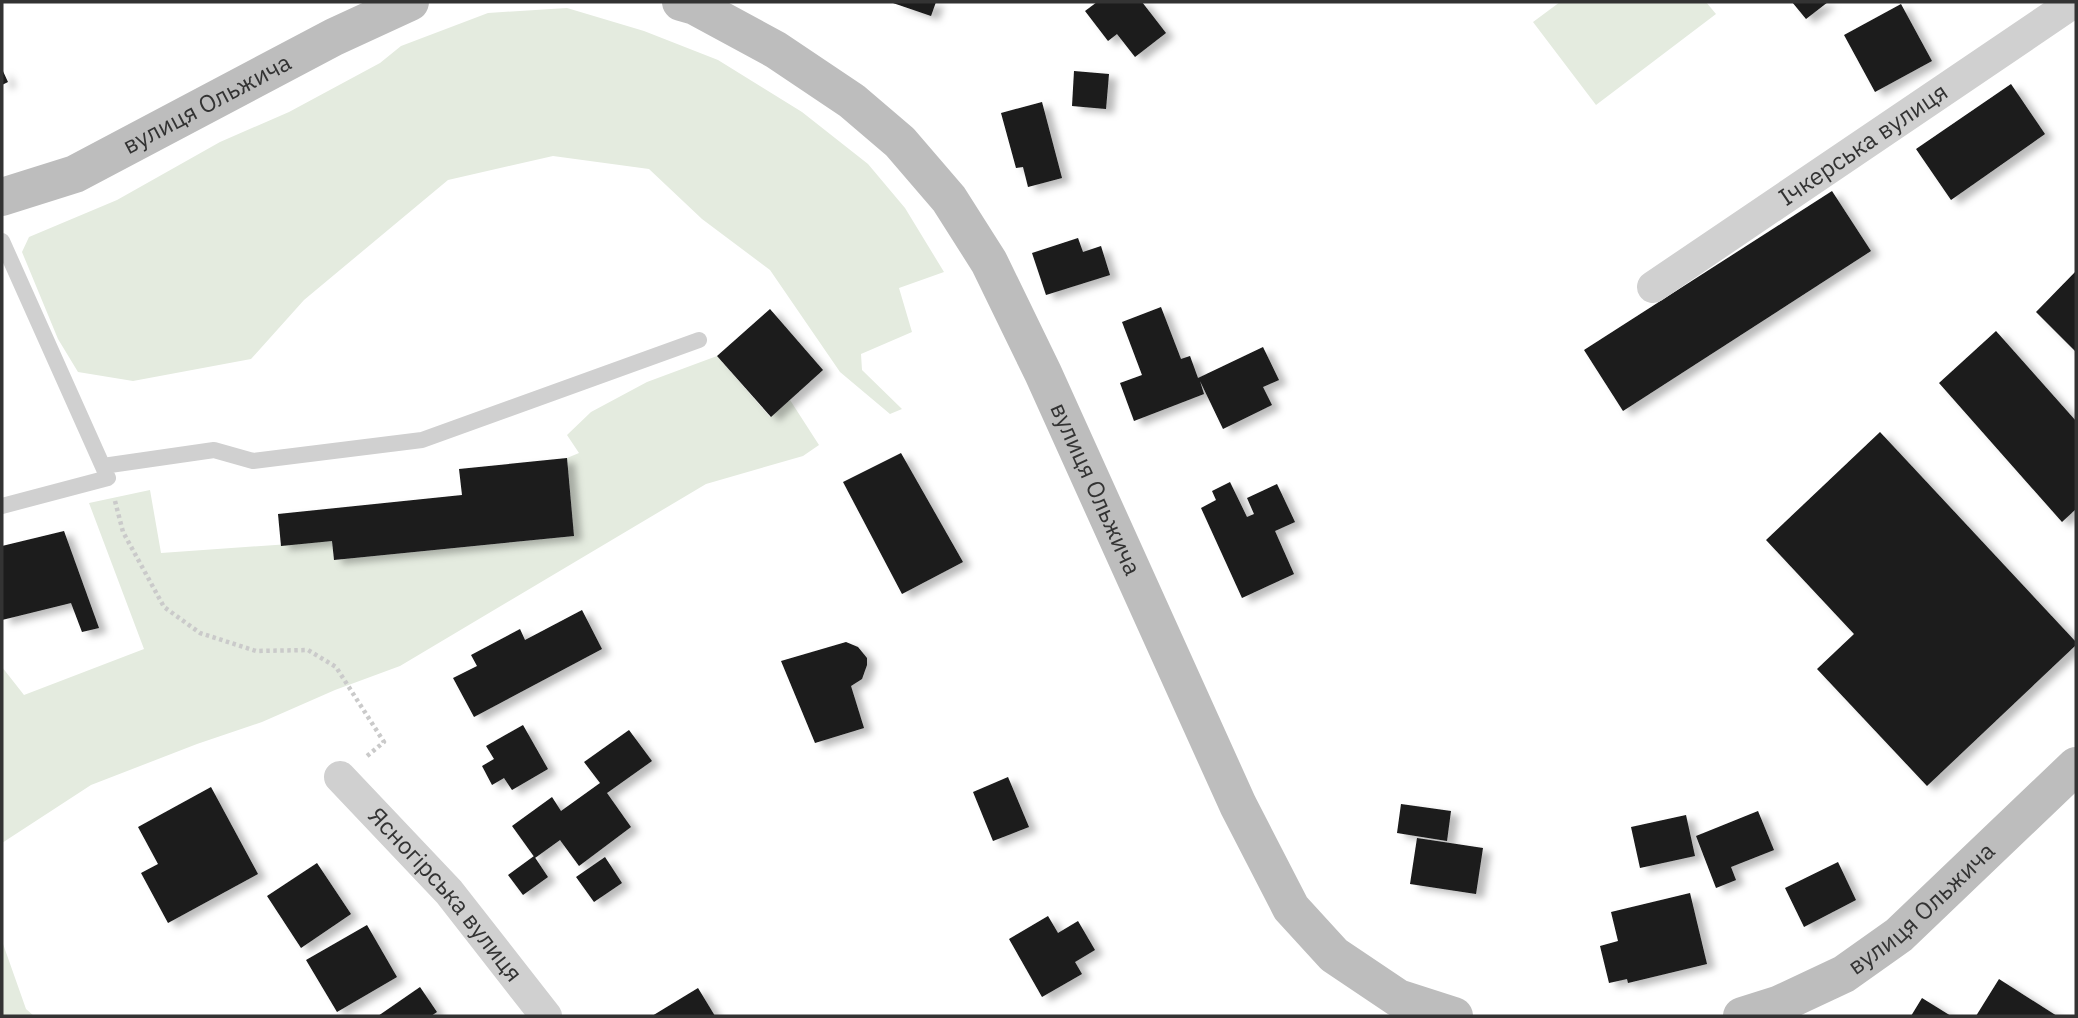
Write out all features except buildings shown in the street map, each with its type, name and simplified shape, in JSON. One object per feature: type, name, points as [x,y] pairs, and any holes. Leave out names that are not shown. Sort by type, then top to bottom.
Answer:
[{"type":"main road","name":"вулиця Ольжича","points":[[2,197],[75,174],[334,37],[410,2]]},
{"type":"main road","name":"вулиця Ольжича","points":[[681,2],[695,6],[776,50],[852,101],[900,142],[948,199],[989,262],[1043,373],[1238,805],[1291,908],[1334,955],[1398,998],[1454,1016]]},
{"type":"main road","name":"вулиця Ольжича","points":[[1742,1016],[1780,1003],[1844,974],[1899,935],[2076,766]]},
{"type":"street","name":"Ічкерська вулиця","points":[[1653,287],[2074,2]]},
{"type":"street","name":"Ясногірська вулиця","points":[[340,777],[449,892],[545,1016]]},
{"type":"lane","points":[[2,241],[106,472]]},
{"type":"lane","points":[[2,506],[106,472],[214,450],[253,461],[422,440],[699,340]]},
{"type":"path","points":[[106,472],[123,532],[164,607],[200,633],[256,651],[308,650],[335,667],[384,742]]},
{"type":"shaded area","points":[[1560,2],[1706,2],[1716,14],[1596,105],[1533,22]]},
{"type":"shaded area","points":[[567,8],[644,31],[718,60],[802,112],[868,164],[905,208],[944,272],[899,288],[912,332],[861,354],[862,370],[902,409],[890,414],[840,372],[770,270],[702,219],[649,169],[553,156],[448,180],[304,300],[251,359],[133,381],[78,372],[58,339],[22,252],[29,237],[117,200],[220,142],[289,112],[380,63],[401,46],[488,13]]},
{"type":"shaded area","points":[[717,356],[770,417],[790,400],[819,445],[803,456],[706,484],[400,666],[335,690],[262,722],[91,785],[2,843],[2,667],[24,695],[144,649],[89,503],[150,490],[161,553],[332,541],[334,560],[574,536],[567,458],[579,453],[567,435],[591,412],[647,382]]},
{"type":"shaded area","points":[[2,941],[26,1009],[34,1016],[2,1016]]}]
